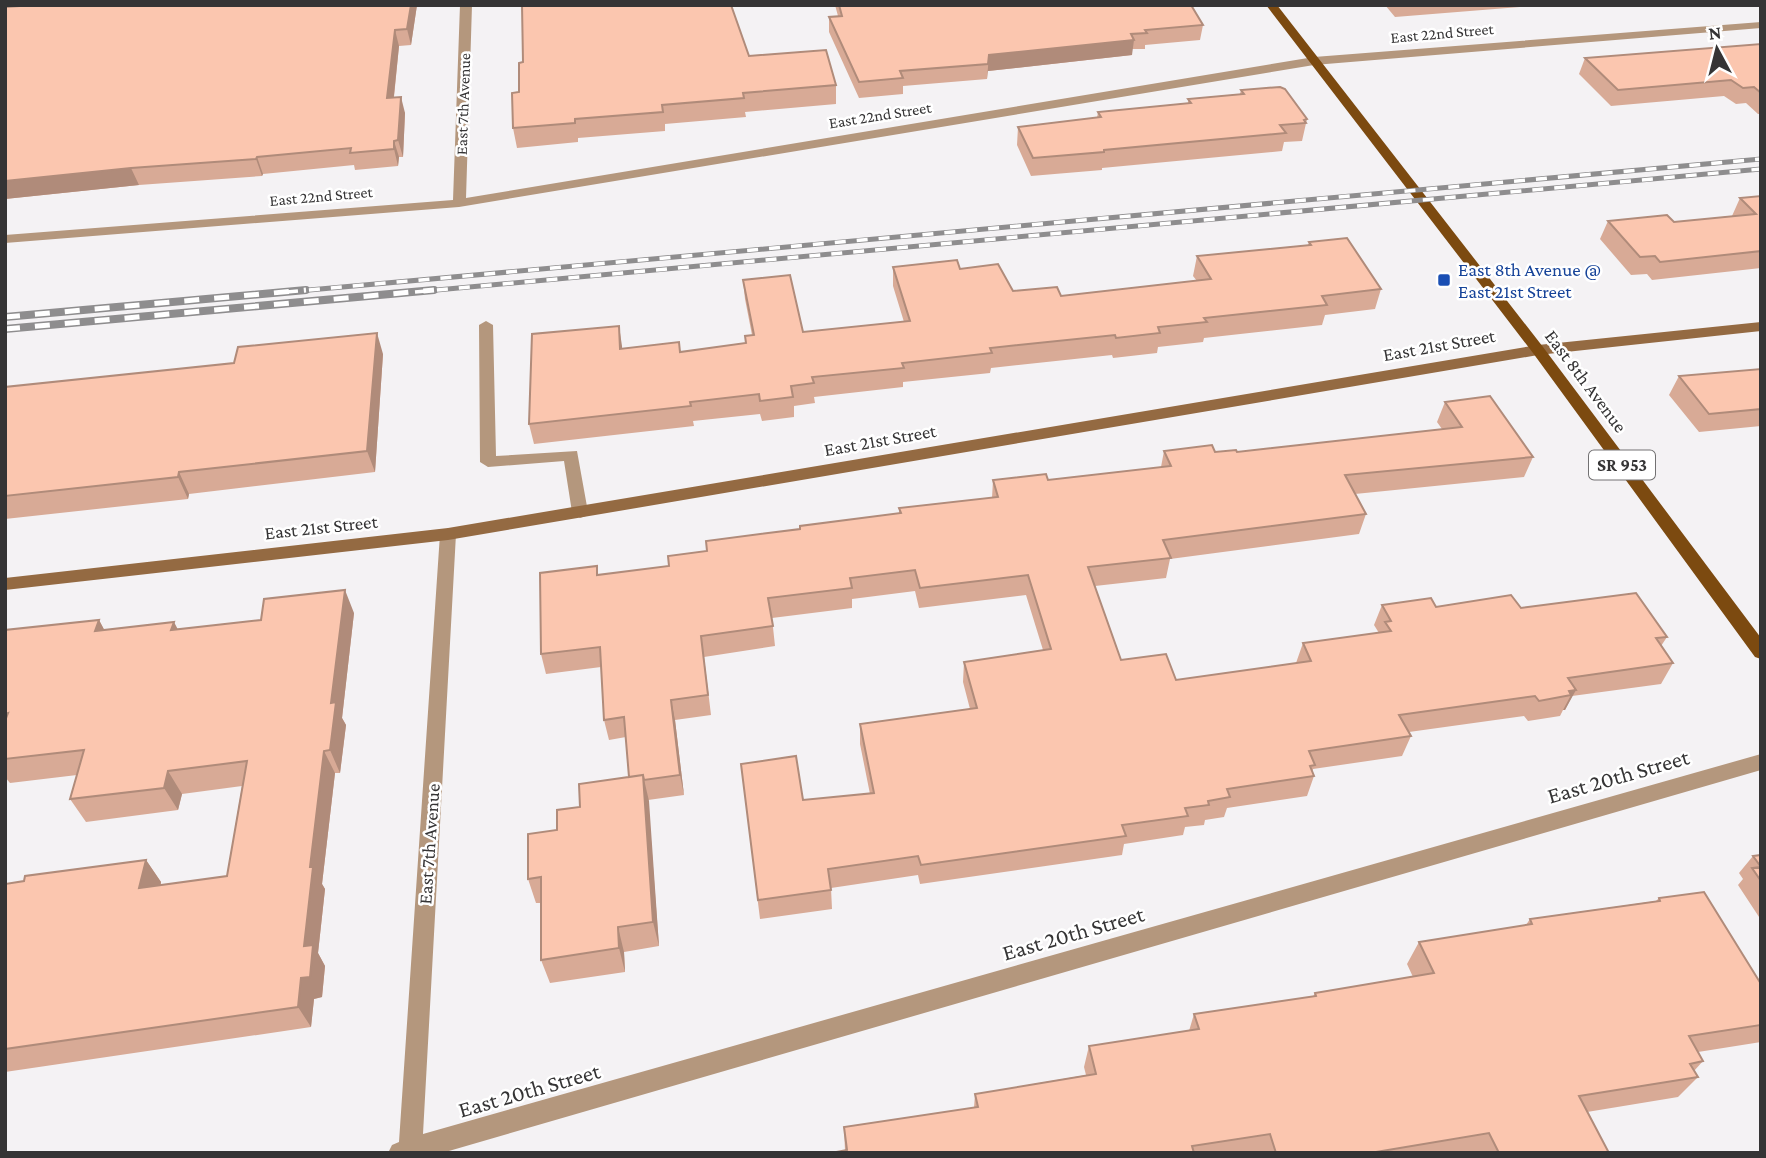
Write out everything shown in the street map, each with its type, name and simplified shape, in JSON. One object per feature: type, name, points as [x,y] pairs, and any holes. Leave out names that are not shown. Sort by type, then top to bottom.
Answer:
[{"type":"main road","name":"East 8th Avenue","points":[[1271,5],[1538,350],[1761,652]]},
{"type":"main road","name":"East 21st Street","points":[[5,584],[448,534],[1538,350],[1761,326]]},
{"type":"street","name":"East 7th Avenue","points":[[459,202],[466,5]]},
{"type":"street","name":"East 22nd Street","points":[[5,239],[459,202],[1314,61],[1761,25]]},
{"type":"street","points":[[486,325],[488,462],[571,455],[580,512]]},
{"type":"street","name":"East 7th Avenue","points":[[407,1152],[448,534]]},
{"type":"street","name":"East 20th Street","points":[[407,1152],[1761,762]]},
{"type":"building","points":[[411,5],[407,29],[395,30],[387,98],[401,97],[398,140],[394,141],[394,149],[350,153],[351,148],[5,181],[5,7]]},
{"type":"building","points":[[522,5],[731,5],[749,56],[826,50],[836,85],[743,93],[744,98],[662,105],[663,112],[575,119],[575,123],[513,128],[512,93],[519,92],[519,63],[523,62]]},
{"type":"building","points":[[839,5],[1191,5],[1203,25],[1145,30],[1147,33],[1131,34],[1134,40],[989,55],[988,64],[900,71],[903,78],[859,82],[829,17],[842,16]]},
{"type":"building","points":[[1761,44],[1761,93],[1754,87],[1743,88],[1731,80],[1618,90],[1585,58]]},
{"type":"building","points":[[1280,87],[1285,89],[1307,119],[1304,120],[1306,123],[1280,125],[1286,133],[1033,158],[1018,127],[1101,117],[1098,112],[1191,103],[1188,99],[1244,94],[1241,90]]},
{"type":"building","points":[[1761,196],[1761,251],[1660,262],[1655,256],[1640,257],[1608,221],[1667,215],[1674,222],[1756,214],[1740,198]]},
{"type":"building","points":[[1347,238],[1381,289],[1322,296],[1327,305],[1204,318],[1207,322],[1158,327],[1160,333],[990,348],[992,353],[902,363],[904,368],[812,377],[814,383],[791,386],[793,397],[760,401],[759,394],[690,402],[691,406],[529,424],[532,334],[619,326],[620,349],[679,342],[680,352],[746,343],[745,336],[754,335],[743,280],[790,275],[803,332],[910,321],[893,267],[957,260],[960,269],[998,264],[1013,291],[1057,287],[1061,296],[1211,279],[1197,256],[1311,245],[1309,242]]},
{"type":"building","points":[[377,333],[367,451],[179,472],[178,477],[5,496],[5,387],[234,363],[238,347]]},
{"type":"building","points":[[1761,369],[1761,409],[1709,414],[1679,376]]},
{"type":"building","points":[[1490,396],[1533,457],[1345,475],[1366,514],[1163,540],[1171,558],[1088,567],[1121,660],[1166,654],[1176,680],[1311,661],[1303,643],[1391,631],[1385,622],[1391,621],[1382,605],[1431,598],[1436,607],[1511,595],[1521,608],[1636,593],[1667,637],[1656,638],[1673,663],[1568,678],[1576,690],[1569,691],[1571,695],[1539,701],[1535,696],[1399,715],[1411,736],[1309,751],[1315,765],[1310,766],[1314,776],[1227,789],[1230,797],[1208,801],[1209,805],[1185,808],[1188,816],[1122,825],[1126,836],[921,865],[918,856],[828,869],[831,890],[758,900],[741,764],[796,756],[803,800],[874,793],[860,724],[977,708],[964,662],[1051,649],[1028,575],[920,588],[915,570],[850,578],[852,588],[768,598],[773,626],[701,636],[708,695],[671,700],[680,775],[644,780],[643,775],[629,777],[624,717],[604,720],[600,647],[541,654],[540,573],[597,566],[597,575],[669,566],[668,556],[707,551],[706,541],[901,513],[899,508],[998,497],[993,480],[1046,474],[1048,480],[1171,466],[1164,451],[1212,445],[1215,452],[1237,452],[1462,427],[1445,402]]},
{"type":"building","points":[[345,590],[331,703],[336,702],[330,750],[324,751],[310,867],[313,867],[304,946],[313,945],[310,977],[301,978],[298,1007],[5,1049],[5,884],[24,881],[25,876],[146,860],[139,888],[227,876],[247,761],[168,771],[164,788],[70,799],[84,750],[5,759],[5,721],[8,713],[5,714],[5,630],[99,620],[95,631],[174,622],[171,630],[261,620],[264,599]]},
{"type":"building","points":[[643,775],[653,922],[618,927],[619,948],[541,960],[541,877],[528,879],[528,834],[557,830],[557,810],[580,807],[579,784]]},
{"type":"building","points":[[1761,855],[1761,867],[1753,856]]},
{"type":"building","points":[[1761,867],[1761,881],[1752,868]]},
{"type":"building","points":[[1704,892],[1761,984],[1761,1025],[1689,1036],[1703,1061],[1690,1064],[1698,1077],[1579,1096],[1609,1153],[1499,1153],[1489,1133],[1370,1153],[1276,1153],[1270,1134],[1192,1146],[1194,1153],[831,1153],[847,1150],[844,1127],[978,1107],[975,1094],[1096,1074],[1089,1046],[1199,1029],[1194,1014],[1316,996],[1315,993],[1434,973],[1419,942],[1532,924],[1530,919],[1660,901],[1659,898]]},
{"type":"railway","points":[[287,292],[1761,159]]},
{"type":"railway","points":[[415,292],[1761,169]]},
{"type":"railway","points":[[5,317],[306,290]]},
{"type":"railway","points":[[5,329],[434,290]]},
{"type":"place","name":"East 8th Avenue @ East 21st Street","points":[[1444,280]]}]
